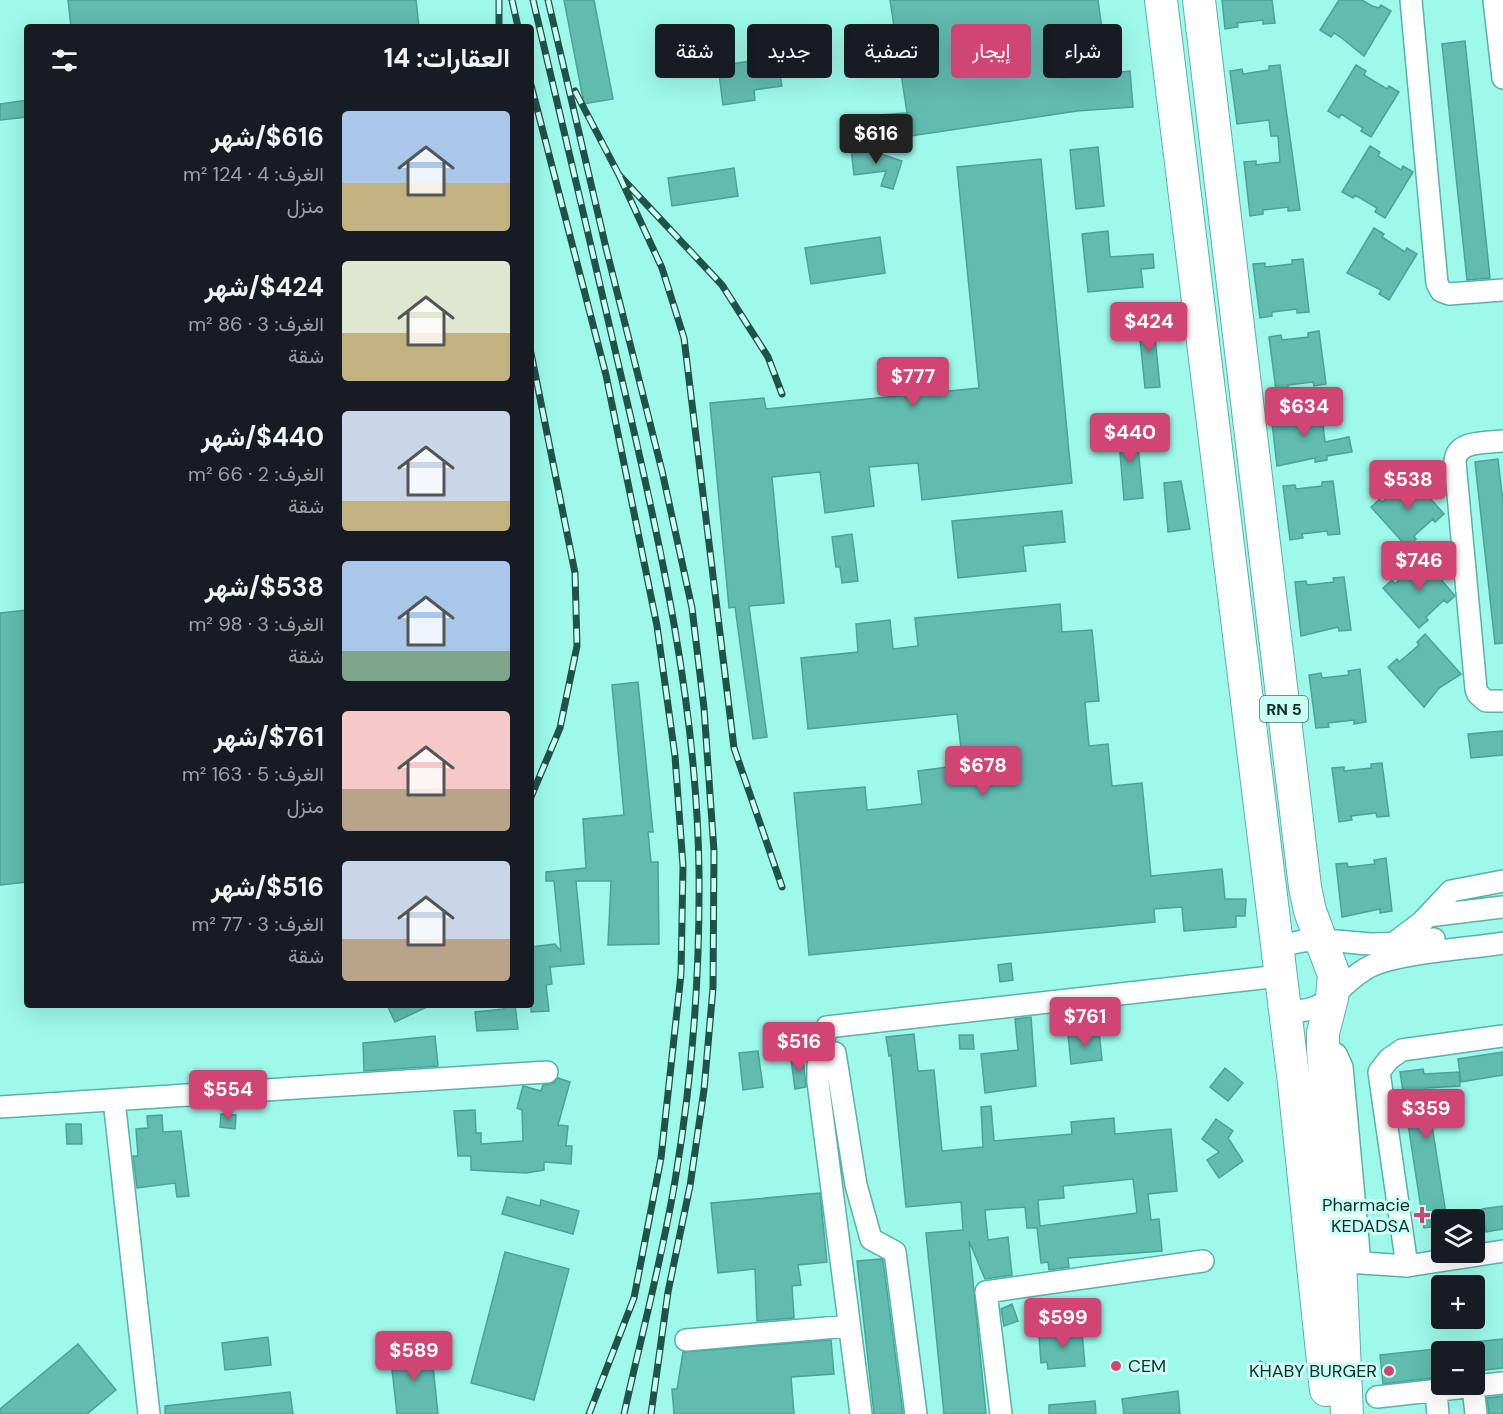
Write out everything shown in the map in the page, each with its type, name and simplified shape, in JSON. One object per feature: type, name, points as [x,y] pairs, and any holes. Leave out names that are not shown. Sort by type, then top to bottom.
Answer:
[{"type":"highway","name":"RN 5","points":[[1161,0],[1290,1052],[1338,1261],[1328,1414]]},
{"type":"highway","name":"RN 5","points":[[1199,0],[1305,887],[1310,911],[1334,975],[1323,1049],[1347,1414]]},
{"type":"highway","points":[[1290,1052],[1323,1049]]},
{"type":"street","points":[[1411,0],[1437,283],[1441,291],[1449,294],[1503,290]]},
{"type":"street","points":[[1494,0],[1503,78]]},
{"type":"street","points":[[1503,441],[1464,446],[1456,453],[1455,462],[1476,689],[1486,701],[1503,701]]},
{"type":"street","points":[[1394,944],[1428,916],[1447,894],[1455,889],[1503,881]]},
{"type":"street","points":[[1428,916],[1503,907]]},
{"type":"street","points":[[861,1414],[818,1082],[818,1065],[827,1027],[1279,963],[1294,941],[1321,939],[1394,944],[1503,931]]},
{"type":"street","points":[[1285,1009],[1299,1012],[1314,1010],[1332,998],[1362,971],[1382,962],[1503,944]]},
{"type":"street","points":[[1407,1266],[1379,1072],[1389,1059],[1402,1050],[1503,1036]]},
{"type":"street","points":[[835,1053],[855,1185],[871,1239],[895,1252],[916,1414]]},
{"type":"street","points":[[0,1107],[547,1072]]},
{"type":"street","points":[[114,1100],[149,1414]]},
{"type":"street","points":[[1338,1261],[1407,1266],[1503,1251]]},
{"type":"street","points":[[1001,1414],[986,1292],[1203,1262]]},
{"type":"street","points":[[686,1340],[849,1326]]},
{"type":"street","points":[[1485,1385],[1503,1383]]},
{"type":"street","points":[[1377,1397],[1431,1392]]},
{"type":"street","points":[[1436,1395],[1438,1414]]},
{"type":"street","points":[[1474,1395],[1476,1414]]},
{"type":"building","points":[[68,0],[416,0],[419,24],[71,24]]},
{"type":"building","points":[[564,0],[594,0],[613,99],[584,104]]},
{"type":"building","points":[[890,0],[1098,0],[1101,24],[1043,24],[1043,78],[1122,78],[1122,72],[1130,71],[1133,107],[1077,111],[911,136],[910,130],[853,138],[851,117],[907,113],[902,78],[939,78],[939,24],[894,24]]},
{"type":"building","points":[[1222,0],[1272,0],[1275,23],[1263,24],[1263,20],[1237,23],[1238,27],[1225,29]]},
{"type":"building","points":[[1339,0],[1362,0],[1379,8],[1381,5],[1391,11],[1364,56],[1334,33],[1331,37],[1320,30]]},
{"type":"building","points":[[1465,41],[1490,278],[1467,280],[1442,44]]},
{"type":"building","points":[[747,62],[747,78],[781,78],[782,86],[754,90],[755,100],[723,105],[720,78],[735,78],[735,63]]},
{"type":"building","points":[[1280,65],[1300,210],[1288,211],[1288,207],[1263,210],[1263,214],[1250,216],[1244,162],[1256,161],[1256,165],[1280,162],[1278,136],[1271,136],[1269,120],[1237,124],[1230,71],[1242,69],[1243,74],[1269,70],[1269,66]]},
{"type":"building","points":[[1356,65],[1366,71],[1364,75],[1387,89],[1389,86],[1399,92],[1371,137],[1361,131],[1363,128],[1341,114],[1339,118],[1328,111]]},
{"type":"building","points":[[24,100],[24,117],[0,120],[0,104]]},
{"type":"building","points":[[1370,146],[1380,152],[1378,156],[1401,170],[1403,166],[1413,172],[1385,218],[1375,212],[1377,208],[1355,195],[1353,198],[1342,192]]},
{"type":"building","points":[[860,147],[902,161],[893,189],[881,186],[886,171],[854,175],[851,148]]},
{"type":"building","points":[[1098,147],[1104,206],[1076,209],[1070,150]]},
{"type":"building","points":[[1041,159],[1072,483],[922,500],[918,463],[869,467],[874,506],[825,513],[820,472],[772,477],[784,603],[749,606],[767,737],[753,739],[735,607],[729,608],[710,403],[764,398],[766,409],[979,388],[957,167]]},
{"type":"building","points":[[734,168],[738,196],[672,206],[668,178]]},
{"type":"building","points":[[1374,228],[1384,234],[1382,237],[1405,252],[1407,248],[1417,254],[1389,300],[1379,294],[1381,290],[1347,273]]},
{"type":"building","points":[[1108,231],[1110,257],[1153,254],[1154,268],[1141,269],[1143,287],[1088,292],[1082,234]]},
{"type":"building","points":[[880,237],[885,273],[811,284],[805,248]]},
{"type":"building","points":[[1303,259],[1309,312],[1297,313],[1297,309],[1272,312],[1272,316],[1260,318],[1253,264],[1265,263],[1265,267],[1292,264],[1292,260]]},
{"type":"building","points":[[1153,317],[1160,387],[1145,388],[1138,319]]},
{"type":"building","points":[[1319,331],[1326,384],[1314,386],[1313,382],[1288,385],[1288,389],[1276,390],[1269,337],[1281,335],[1282,340],[1308,337],[1308,333]]},
{"type":"building","points":[[1321,407],[1325,442],[1349,437],[1352,452],[1327,456],[1327,460],[1315,462],[1315,458],[1277,466],[1271,413],[1283,412],[1283,416],[1310,413],[1309,409]]},
{"type":"building","points":[[1136,427],[1143,498],[1124,500],[1118,429]]},
{"type":"building","points":[[1498,459],[1503,502],[1503,643],[1495,644],[1475,462]]},
{"type":"building","points":[[1409,474],[1444,514],[1435,522],[1433,519],[1414,536],[1416,539],[1407,547],[1371,507],[1380,499],[1382,502],[1403,485],[1400,482]]},
{"type":"building","points":[[1181,481],[1190,529],[1168,532],[1164,483]]},
{"type":"building","points":[[1333,481],[1340,534],[1328,535],[1327,531],[1302,534],[1303,538],[1290,540],[1283,486],[1295,485],[1296,489],[1322,486],[1322,482]]},
{"type":"building","points":[[1062,511],[1065,542],[1023,546],[1026,571],[958,578],[952,521]]},
{"type":"building","points":[[852,534],[858,581],[842,583],[840,567],[836,567],[832,537]]},
{"type":"building","points":[[1420,555],[1455,596],[1447,603],[1444,600],[1426,617],[1428,620],[1419,628],[1383,588],[1392,580],[1395,584],[1415,566],[1412,563]]},
{"type":"building","points":[[1344,577],[1351,630],[1339,631],[1338,627],[1301,636],[1295,582],[1306,581],[1307,585],[1334,582],[1333,578]]},
{"type":"building","points":[[1060,604],[1062,632],[1092,630],[1099,701],[1085,702],[1089,746],[1108,744],[1112,786],[1142,783],[1151,876],[1222,869],[1225,899],[1246,899],[1245,916],[1236,916],[1236,927],[1184,931],[1182,907],[1154,909],[1155,922],[809,955],[794,793],[865,787],[867,810],[922,804],[918,771],[963,765],[957,714],[808,729],[801,658],[858,652],[856,624],[890,620],[893,649],[918,646],[915,618]]},
{"type":"building","points":[[24,610],[24,882],[0,885],[0,613]]},
{"type":"building","points":[[1425,634],[1461,674],[1439,688],[1424,707],[1388,667],[1397,659],[1399,662],[1419,645],[1417,642]]},
{"type":"building","points":[[1360,669],[1366,722],[1354,724],[1354,720],[1328,723],[1329,727],[1316,728],[1309,675],[1321,673],[1322,678],[1349,675],[1348,671]]},
{"type":"building","points":[[638,682],[653,832],[648,832],[651,862],[658,862],[659,944],[608,945],[611,881],[576,881],[584,964],[550,967],[552,984],[546,985],[549,1011],[531,1012],[531,1008],[534,1008],[534,947],[555,944],[561,951],[554,881],[546,881],[546,872],[586,868],[583,819],[624,815],[612,685]]},
{"type":"building","points":[[1503,731],[1503,755],[1471,758],[1468,734]]},
{"type":"building","points":[[1382,763],[1389,816],[1377,817],[1376,813],[1351,816],[1352,820],[1339,822],[1332,768],[1344,767],[1344,771],[1371,768],[1371,764]]},
{"type":"building","points":[[1386,858],[1392,911],[1380,913],[1380,909],[1342,917],[1336,864],[1347,863],[1348,867],[1375,864],[1374,860]]},
{"type":"building","points":[[1011,963],[1013,980],[1000,982],[998,965]]},
{"type":"building","points":[[388,1008],[425,1008],[395,1022]]},
{"type":"building","points":[[515,1008],[518,1029],[477,1031],[475,1012]]},
{"type":"building","points":[[1031,1017],[1036,1086],[985,1093],[981,1054],[1018,1050],[1015,1019]]},
{"type":"building","points":[[1099,1031],[1102,1060],[1071,1064],[1068,1035]]},
{"type":"building","points":[[914,1034],[918,1071],[934,1070],[942,1151],[983,1147],[981,1107],[991,1106],[994,1141],[1072,1134],[1071,1122],[1114,1118],[1115,1134],[1171,1129],[1177,1191],[1148,1194],[1151,1220],[1159,1219],[1162,1251],[1068,1258],[1069,1267],[1049,1270],[1048,1262],[1041,1263],[1037,1228],[1027,1228],[1025,1207],[985,1210],[988,1240],[1008,1237],[1012,1275],[985,1279],[969,1241],[986,1414],[944,1414],[926,1233],[963,1230],[961,1202],[906,1207],[891,1055],[889,1056],[886,1037]],"holes":[[[1133,1179],[1137,1213],[1040,1226],[1038,1200],[1064,1198],[1063,1186]]]},
{"type":"building","points":[[959,1035],[973,1035],[974,1049],[960,1049]]},
{"type":"building","points":[[435,1036],[438,1066],[364,1071],[363,1043]]},
{"type":"building","points":[[758,1051],[763,1087],[743,1090],[739,1053]]},
{"type":"building","points":[[1503,1052],[1503,1075],[1461,1082],[1458,1059]]},
{"type":"building","points":[[803,1057],[806,1087],[795,1089],[791,1059]]},
{"type":"building","points":[[1225,1068],[1243,1083],[1228,1101],[1210,1087]]},
{"type":"building","points":[[1423,1069],[1424,1074],[1459,1072],[1460,1086],[1426,1088],[1445,1209],[1431,1209],[1431,1227],[1424,1228],[1400,1072]]},
{"type":"building","points":[[558,1078],[570,1082],[558,1125],[568,1126],[566,1146],[572,1146],[571,1164],[544,1162],[544,1170],[526,1173],[471,1170],[471,1156],[458,1156],[454,1111],[475,1110],[476,1133],[481,1133],[481,1144],[523,1141],[522,1110],[517,1108],[523,1086],[541,1091],[543,1085],[554,1083]]},
{"type":"building","points":[[221,1114],[236,1115],[235,1129],[220,1127]]},
{"type":"building","points":[[162,1115],[163,1132],[181,1131],[189,1196],[177,1197],[175,1183],[137,1188],[133,1156],[138,1156],[136,1129],[148,1128],[147,1116]]},
{"type":"building","points":[[1216,1119],[1233,1131],[1228,1138],[1243,1161],[1219,1178],[1207,1160],[1219,1152],[1202,1139]]},
{"type":"building","points":[[66,1124],[81,1124],[82,1144],[67,1144]]},
{"type":"building","points":[[820,1193],[827,1262],[798,1265],[801,1285],[792,1286],[794,1318],[757,1321],[755,1269],[718,1273],[711,1203]]},
{"type":"building","points":[[507,1197],[540,1206],[541,1200],[579,1211],[573,1234],[502,1214]]},
{"type":"building","points":[[1503,1206],[1503,1229],[1486,1232],[1485,1209],[1482,1209]]},
{"type":"building","points":[[505,1252],[569,1269],[534,1400],[471,1383]]},
{"type":"building","points":[[883,1260],[903,1414],[874,1414],[857,1261]]},
{"type":"building","points":[[1012,1304],[1018,1321],[1004,1326],[1001,1309]]},
{"type":"building","points":[[1075,1327],[1076,1333],[1082,1332],[1085,1366],[1048,1369],[1047,1362],[1041,1363],[1039,1336],[1059,1334],[1059,1328]]},
{"type":"building","points":[[268,1337],[271,1365],[225,1370],[222,1343]]},
{"type":"building","points":[[1503,1339],[1503,1368],[1485,1370],[1484,1341]]},
{"type":"building","points":[[831,1340],[834,1374],[791,1377],[794,1414],[674,1414],[672,1389],[677,1389],[683,1352]]},
{"type":"building","points":[[78,1344],[116,1390],[87,1414],[0,1414],[0,1409]]},
{"type":"building","points":[[431,1347],[438,1414],[397,1414],[390,1352]]},
{"type":"building","points":[[1431,1350],[1431,1378],[1383,1384],[1380,1355]]},
{"type":"building","points":[[1260,1361],[1272,1367],[1266,1379],[1254,1373]]},
{"type":"building","points":[[1178,1391],[1180,1414],[1124,1414],[1122,1399]]},
{"type":"building","points":[[290,1392],[293,1414],[165,1414],[165,1406]]},
{"type":"building","points":[[1503,1396],[1503,1414],[1489,1414],[1487,1398]]},
{"type":"building","points":[[1095,1401],[1096,1414],[1049,1414],[1049,1405]]},
{"type":"railway","points":[[499,0],[499,24]]},
{"type":"railway","points":[[512,0],[517,24]]},
{"type":"railway","points":[[533,0],[663,563],[684,686],[697,810],[698,949],[694,1027],[686,1104],[664,1239],[624,1414]]},
{"type":"railway","points":[[548,0],[606,248],[662,471],[692,608],[704,708],[714,851],[713,988],[704,1090],[690,1186],[668,1292],[651,1414]]},
{"type":"railway","points":[[575,91],[619,175],[722,285],[768,357],[782,394]]},
{"type":"railway","points":[[534,97],[606,375],[657,626],[675,756],[683,866],[681,974],[661,1158],[634,1298],[589,1414]]},
{"type":"railway","points":[[619,175],[662,268],[684,338],[734,748],[782,887]]},
{"type":"railway","points":[[534,368],[575,573],[577,646],[560,728],[534,790]]},
{"type":"place","name":"Pharmacie KEDADSA","points":[[1422,1215]]},
{"type":"place","name":"CEM","points":[[1116,1366]]},
{"type":"place","name":"KHABY BURGER","points":[[1389,1371]]}]
